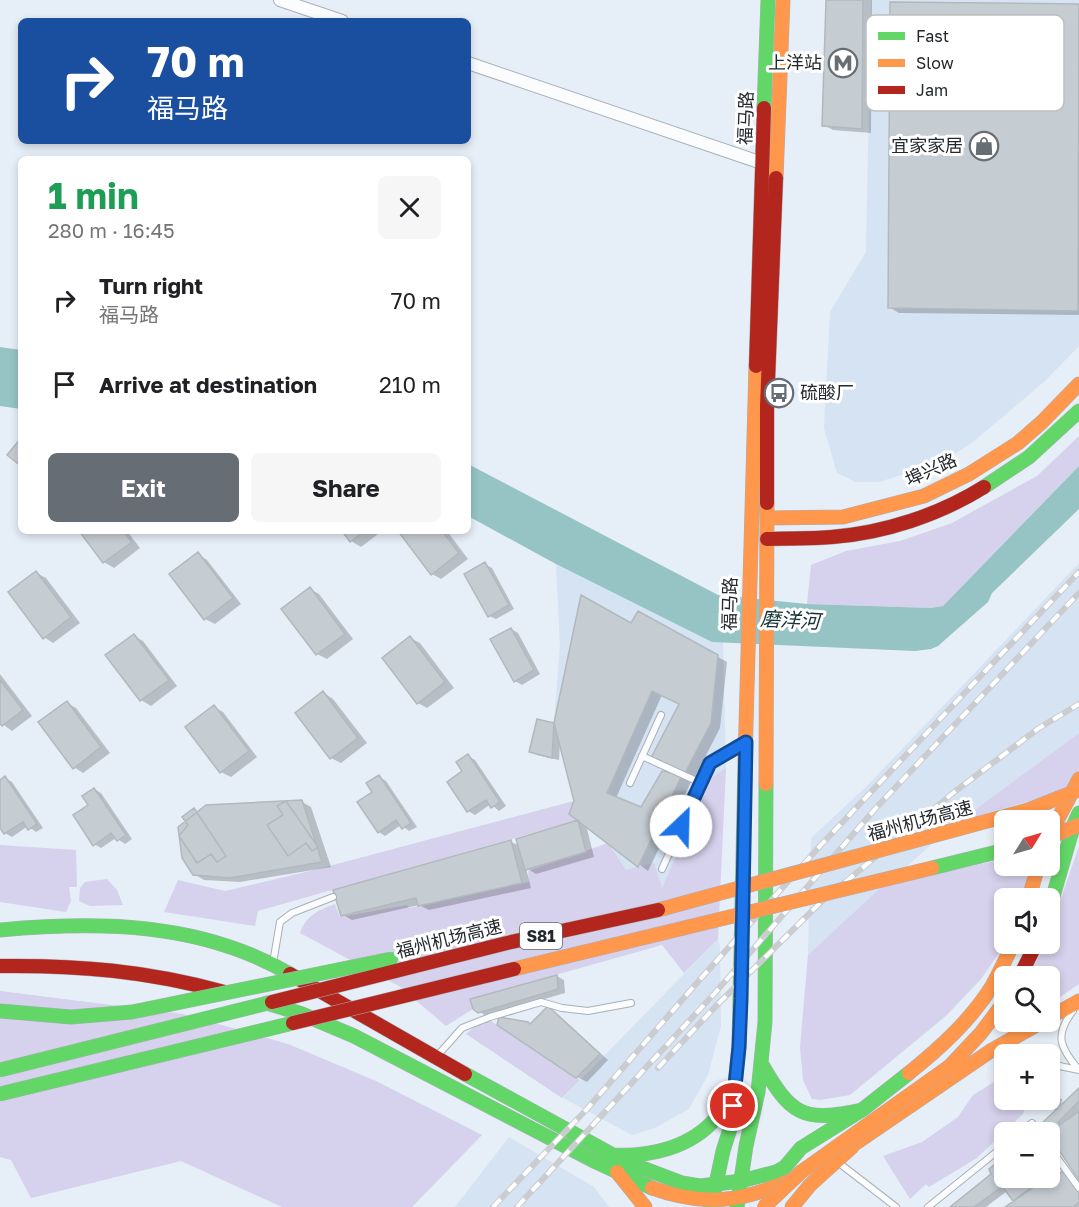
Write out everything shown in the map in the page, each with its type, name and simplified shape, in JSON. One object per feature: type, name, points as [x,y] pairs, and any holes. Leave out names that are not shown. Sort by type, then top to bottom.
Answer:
[{"type":"main road","name":"福马路","points":[[712,1204],[730,1129],[736,1083],[741,999],[748,589],[768,0]]},
{"type":"main road","name":"福马路","points":[[738,1202],[746,1146],[758,1092],[765,1022],[767,406],[783,0]]},
{"type":"main road","name":"埠兴路","points":[[767,518],[843,517],[924,496],[969,474],[1018,443],[1079,384]]},
{"type":"main road","points":[[767,539],[847,536],[898,526],[928,516],[978,492],[1029,458],[1079,411]]},
{"type":"main road","points":[[1060,816],[1079,779]]},
{"type":"main road","name":"福州机场高速","points":[[0,1070],[507,943],[650,912],[1028,810],[1079,790]]},
{"type":"main road","points":[[1055,888],[1079,813]]},
{"type":"main road","points":[[1060,832],[1079,825]]},
{"type":"main road","name":"S81","points":[[0,1094],[994,853]]},
{"type":"main road","points":[[0,930],[47,926],[141,927],[210,940],[273,964],[611,1155],[682,1183],[700,1186],[741,1181],[776,1172],[785,1167],[801,1148],[862,1110],[936,1051],[965,1021],[991,987],[1008,954]]},
{"type":"main road","points":[[0,1011],[71,1017],[132,1012],[408,955],[507,943]]},
{"type":"main road","points":[[0,966],[43,965],[150,974],[285,1008],[353,1035],[617,1172],[675,1195],[697,1201],[712,1204],[738,1202],[782,1184],[852,1147]]},
{"type":"main road","points":[[1060,1012],[1079,1002]]},
{"type":"main road","points":[[764,1207],[801,1172],[950,1066],[981,1034],[994,1016]]},
{"type":"main road","points":[[792,1207],[810,1185],[852,1147],[992,1050],[1024,1032]]},
{"type":"main road","points":[[761,1064],[787,1104],[806,1114],[824,1118],[862,1110]]},
{"type":"main road","points":[[611,1155],[646,1154],[686,1142],[704,1131],[718,1116],[736,1083]]},
{"type":"main road","points":[[617,1172],[645,1207]]},
{"type":"street","points":[[280,0],[333,18]]},
{"type":"street","points":[[471,64],[762,163]]},
{"type":"lane","points":[[630,783],[661,715]]},
{"type":"lane","points":[[662,868],[710,763],[746,742]]},
{"type":"lane","points":[[642,756],[701,783]]},
{"type":"lane","points":[[273,964],[280,922],[292,913],[333,897]]},
{"type":"lane","points":[[436,1058],[462,1028],[490,1017],[542,1002],[562,1008],[588,1011],[631,1003]]},
{"type":"lane","points":[[1079,1002],[1064,1022],[1062,1039],[1064,1053],[1079,1070]]},
{"type":"lane","points":[[1060,1066],[1079,1070]]},
{"type":"lane","points":[[928,1207],[994,1154]]},
{"type":"lane","points":[[836,1161],[896,1207]]},
{"type":"lane","points":[[1060,1162],[1079,1188]]},
{"type":"shaded area","points":[[871,0],[1079,0],[1079,346],[1046,380],[973,442],[944,461],[879,482],[856,482],[837,473],[824,428],[830,312],[866,252],[869,111],[1064,111],[1064,15],[871,15]]},
{"type":"shaded area","points":[[1079,436],[1079,466],[943,606],[931,608],[807,604],[811,565],[846,551],[900,541],[952,523],[1037,476]]},
{"type":"shaded area","points":[[1079,563],[1079,733],[960,821],[808,955],[811,838],[866,787]]},
{"type":"shaded area","points":[[556,564],[712,642],[723,642],[726,768],[712,777],[662,889],[626,870],[574,801],[554,723],[560,645]]},
{"type":"shaded area","points":[[1079,733],[1079,773],[1068,790],[960,821]]},
{"type":"shaded area","points":[[726,768],[718,939],[684,973],[662,945],[470,999],[473,1009],[446,1026],[399,986],[300,933],[313,914],[335,904],[340,917],[407,905],[409,908],[529,882],[528,871],[608,843],[626,870],[654,863],[662,888],[712,777]]},
{"type":"shaded area","points":[[574,801],[578,820],[258,911],[255,926],[164,912],[178,880],[225,891],[314,870]]},
{"type":"shaded area","points":[[0,845],[76,850],[77,887],[69,887],[71,901],[66,912],[0,902]]},
{"type":"shaded area","points":[[1079,846],[1079,984],[1060,997],[1060,966],[1034,966],[1040,954],[1060,954],[1060,901]]},
{"type":"shaded area","points":[[994,861],[994,876],[1029,876],[1024,888],[994,888],[994,954],[998,954],[981,979],[947,1015],[850,1095],[820,1100],[812,1099],[803,1080],[800,1047],[808,955],[885,884]]},
{"type":"shaded area","points":[[107,879],[117,890],[123,905],[90,906],[79,901],[80,888],[85,882]]},
{"type":"shaded area","points":[[718,939],[721,1026],[708,1075],[689,1109],[655,1128],[632,1135],[563,1098]]},
{"type":"shaded area","points":[[0,991],[183,1014],[288,1044],[376,1081],[482,1135],[412,1207],[282,1207],[181,1161],[31,1198],[11,1160],[0,1157]]},
{"type":"shaded area","points":[[491,1021],[580,1080],[562,1098],[466,1034],[478,1024]]},
{"type":"shaded area","points":[[994,1082],[994,1110],[1024,1110],[1023,1114],[1015,1122],[994,1122],[994,1142],[977,1158],[929,1187],[926,1184],[910,1199],[883,1156],[922,1142],[958,1117],[973,1095]]},
{"type":"shaded area","points":[[509,1137],[594,1187],[609,1207],[455,1207]]},
{"type":"water","points":[[0,347],[18,350],[18,409],[0,406]]},
{"type":"water","name":"磨洋河","points":[[471,466],[718,595],[807,604],[931,608],[943,606],[1079,466],[1079,509],[992,593],[988,602],[938,646],[931,649],[915,651],[712,642],[556,564],[471,518]]},
{"type":"building","name":"上洋站","points":[[826,0],[863,0],[862,129],[822,126]]},
{"type":"building","name":"宜家家居","points":[[890,2],[1079,4],[1078,311],[888,308],[889,111],[1064,111],[1064,15],[890,15]]},
{"type":"building","points":[[18,442],[18,464],[7,455]]},
{"type":"building","points":[[81,534],[125,534],[132,542],[103,563]]},
{"type":"building","points":[[344,534],[361,534],[350,542]]},
{"type":"building","points":[[400,534],[444,534],[459,553],[431,575]]},
{"type":"building","points":[[198,552],[233,598],[204,620],[169,574]]},
{"type":"building","points":[[485,562],[509,605],[488,617],[464,574]]},
{"type":"building","points":[[36,571],[71,617],[43,639],[8,592]]},
{"type":"building","points":[[310,587],[345,634],[316,655],[281,609]]},
{"type":"building","points":[[581,595],[631,623],[638,611],[718,655],[711,723],[685,773],[651,758],[679,704],[652,691],[607,793],[641,807],[662,771],[682,775],[638,867],[569,814],[574,801],[554,723]]},
{"type":"building","points":[[511,628],[534,670],[514,682],[490,639]]},
{"type":"building","points":[[134,634],[169,680],[140,701],[105,655]]},
{"type":"building","points":[[410,636],[445,682],[417,704],[382,658]]},
{"type":"building","points":[[0,680],[23,710],[2,726],[0,724]]},
{"type":"building","points":[[323,691],[358,738],[330,759],[295,713]]},
{"type":"building","points":[[67,701],[101,747],[73,769],[38,722]]},
{"type":"building","points":[[214,705],[249,751],[220,773],[185,727]]},
{"type":"building","points":[[537,719],[554,723],[552,758],[529,752]]},
{"type":"building","points":[[468,754],[500,802],[491,808],[486,800],[467,812],[447,782],[462,771],[456,762]]},
{"type":"building","points":[[379,775],[411,823],[402,829],[396,820],[378,833],[357,802],[372,792],[366,783]]},
{"type":"building","points":[[5,776],[37,824],[28,830],[23,822],[4,834],[0,828],[0,780]]},
{"type":"building","points":[[94,788],[126,835],[117,841],[111,833],[93,846],[73,815],[88,805],[82,796]]},
{"type":"building","points":[[302,800],[322,862],[230,878],[193,875],[182,858],[178,827],[206,805]]},
{"type":"building","points":[[286,801],[318,847],[312,851],[306,843],[288,856],[267,825],[283,815],[277,806]]},
{"type":"building","points":[[194,808],[226,856],[217,862],[211,854],[197,863],[179,836],[188,825],[182,817]]},
{"type":"building","points":[[578,820],[586,852],[525,870],[516,839]]},
{"type":"building","points":[[511,840],[522,883],[418,906],[416,898],[341,916],[333,890]]},
{"type":"building","points":[[557,975],[558,989],[478,1013],[473,1009],[470,999]]},
{"type":"building","points":[[548,1006],[600,1054],[576,1078],[497,1025],[499,1017],[530,1024]]},
{"type":"building","points":[[1079,1088],[1079,1101],[1058,1122],[1043,1122],[1056,1110],[1060,1110],[1060,1106]]},
{"type":"building","points":[[1079,1111],[1079,1180],[1060,1152],[1060,1125]]},
{"type":"building","points":[[994,1165],[994,1188],[1000,1188],[974,1207],[950,1207],[991,1174],[989,1169]]},
{"type":"building","points":[[1064,1170],[1079,1191],[1079,1202],[1073,1207],[1005,1207],[1033,1188],[1060,1188],[1060,1173]]},
{"type":"building","points":[[1003,1188],[1030,1188],[1013,1201]]},
{"type":"railway","points":[[493,1207],[587,1109],[820,846],[1079,572]]},
{"type":"railway","points":[[517,1207],[714,994],[876,808],[1079,593]]},
{"type":"railway","points":[[658,1068],[715,1007],[820,903],[953,793],[1039,728],[1079,704]]},
{"type":"traffic: fast","points":[[764,108],[768,0]]},
{"type":"traffic: fast","points":[[984,487],[1029,457],[1079,411]]},
{"type":"traffic: fast","points":[[711,1207],[730,1129],[739,1047],[745,761]]},
{"type":"traffic: fast","points":[[737,1207],[746,1146],[758,1092],[765,1022],[766,784]]},
{"type":"traffic: fast","points":[[1055,888],[1079,813]]},
{"type":"traffic: fast","points":[[932,868],[994,853]]},
{"type":"traffic: fast","points":[[0,930],[75,926],[149,929],[221,944],[256,957],[290,974]]},
{"type":"traffic: fast","points":[[0,1011],[71,1017],[132,1012],[391,959]]},
{"type":"traffic: fast","points":[[0,1070],[272,1002]]},
{"type":"traffic: fast","points":[[267,1003],[302,1014],[354,1036],[596,1162],[652,1188]]},
{"type":"traffic: fast","points":[[0,1094],[293,1023]]},
{"type":"traffic: fast","points":[[761,1063],[781,1094],[800,1111],[812,1115],[825,1115],[862,1110]]},
{"type":"traffic: fast","points":[[465,1074],[624,1161],[682,1183],[700,1186],[741,1181],[776,1172],[785,1167],[801,1148],[862,1110],[909,1073]]},
{"type":"traffic: fast","points":[[611,1155],[655,1152],[682,1143],[707,1128],[717,1117],[731,1092]]},
{"type":"traffic: slow","points":[[776,178],[783,0]]},
{"type":"traffic: slow","points":[[745,761],[756,366]]},
{"type":"traffic: slow","points":[[767,518],[843,517],[924,496],[969,474],[1018,443],[1079,384]]},
{"type":"traffic: slow","points":[[766,784],[767,503]]},
{"type":"traffic: slow","points":[[1060,815],[1079,779]]},
{"type":"traffic: slow","points":[[658,910],[1028,810],[1079,790]]},
{"type":"traffic: slow","points":[[1060,833],[1079,825]]},
{"type":"traffic: slow","points":[[514,969],[932,868]]},
{"type":"traffic: slow","points":[[1032,888],[1035,876]]},
{"type":"traffic: slow","points":[[909,1073],[975,1010],[992,986],[1008,954]]},
{"type":"traffic: slow","points":[[1060,1011],[1079,1001]]},
{"type":"traffic: slow","points":[[950,1066],[994,1016]]},
{"type":"traffic: slow","points":[[847,1149],[992,1050],[1024,1032]]},
{"type":"traffic: slow","points":[[764,1207],[801,1172],[950,1066]]},
{"type":"traffic: slow","points":[[792,1207],[810,1185],[852,1147]]},
{"type":"traffic: slow","points":[[617,1172],[645,1207]]},
{"type":"traffic: slow","points":[[652,1188],[689,1198],[724,1199],[757,1193],[793,1179]]},
{"type":"traffic: jam","points":[[756,366],[764,108]]},
{"type":"traffic: jam","points":[[767,503],[767,406],[776,178]]},
{"type":"traffic: jam","points":[[767,539],[832,537],[891,527],[949,506],[984,487]]},
{"type":"traffic: jam","points":[[272,1002],[507,943],[658,910]]},
{"type":"traffic: jam","points":[[1025,966],[1031,954]]},
{"type":"traffic: jam","points":[[0,966],[85,968],[140,974],[224,992]]},
{"type":"traffic: jam","points":[[293,1023],[514,969]]},
{"type":"traffic: jam","points":[[290,974],[465,1074]]},
{"type":"place","name":"上洋站","points":[[843,63]]},
{"type":"place","name":"宜家家居","points":[[984,146]]},
{"type":"place","name":"硫酸厂","points":[[779,393]]},
{"type":"route","points":[[681,826],[710,763],[746,742],[741,999],[733,1106]]}]
